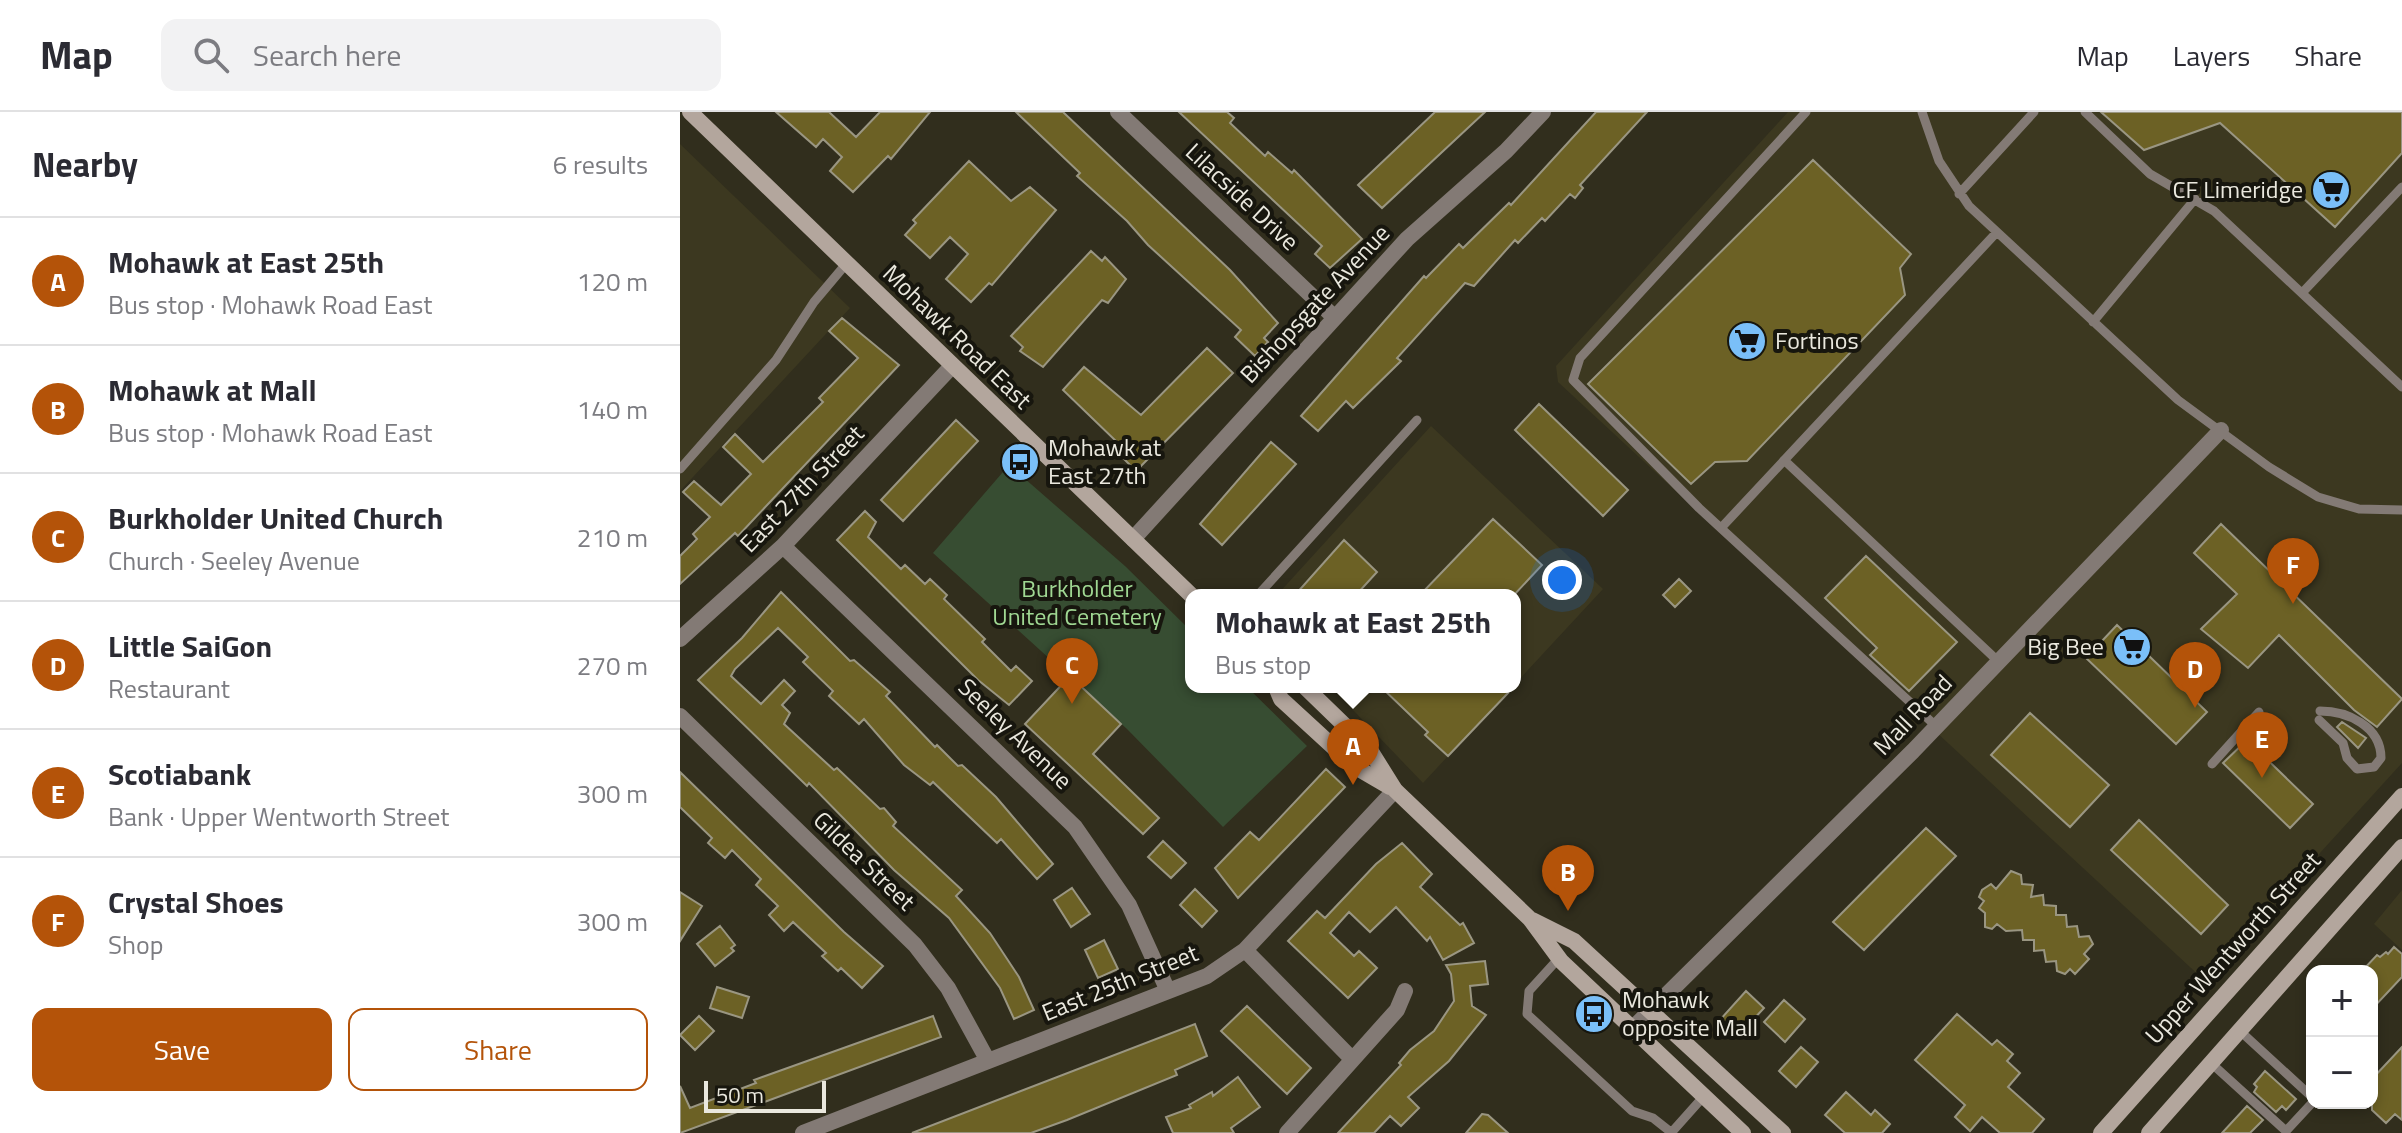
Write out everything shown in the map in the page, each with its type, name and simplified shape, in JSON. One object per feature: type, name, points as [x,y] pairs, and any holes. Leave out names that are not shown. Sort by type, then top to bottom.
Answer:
[{"type":"main road","name":"Mohawk Road East","points":[[690,112],[1185,589]]},
{"type":"main road","points":[[1278,693],[1281,699],[1354,766],[1395,790],[1530,919],[1559,958],[1743,1133]]},
{"type":"main road","points":[[1311,693],[1370,750],[1395,790]]},
{"type":"main road","name":"Upper Wentworth Street","points":[[2101,1133],[2402,796]]},
{"type":"main road","points":[[2149,1133],[2402,847]]},
{"type":"main road","points":[[1530,919],[1574,941],[1783,1133]]},
{"type":"street","name":"Lilacside Drive","points":[[1118,112],[1334,317]]},
{"type":"street","name":"Bishopsgate Avenue","points":[[1133,539],[1407,239],[1506,151],[1543,112]]},
{"type":"street","name":"East 27th Street","points":[[680,639],[783,546],[952,366]]},
{"type":"street","name":"Mall Road","points":[[1634,1027],[1937,727],[2221,430]]},
{"type":"street","name":"Seeley Avenue","points":[[783,546],[1075,827],[1129,905],[1168,991]]},
{"type":"street","name":"Gildea Street","points":[[680,716],[915,945],[948,988],[988,1061]]},
{"type":"street","name":"East 25th Street","points":[[803,1133],[1207,976],[1245,950],[1395,790]]},
{"type":"street","points":[[1245,950],[1352,1059]]},
{"type":"street","points":[[1287,1133],[1397,1010],[1405,991]]},
{"type":"lane","points":[[1806,112],[1580,358],[1573,380],[1581,393],[1721,528],[1937,727]]},
{"type":"lane","points":[[1922,112],[1939,161],[1959,194],[2178,400],[2269,467],[2318,497],[2359,509],[2402,510]]},
{"type":"lane","points":[[1959,194],[2034,112]]},
{"type":"lane","points":[[2085,112],[2150,174],[2214,211],[2402,387]]},
{"type":"lane","points":[[2302,293],[2402,187]]},
{"type":"lane","points":[[2093,322],[2195,199]]},
{"type":"lane","points":[[1721,528],[1997,232]]},
{"type":"lane","points":[[680,469],[776,360],[814,302],[846,264]]},
{"type":"lane","points":[[1263,589],[1417,420]]},
{"type":"lane","points":[[1784,460],[1999,662]]},
{"type":"lane","points":[[2342,711],[2353,716],[2376,739],[2381,758],[2374,767],[2365,771],[2351,764],[2343,743],[2320,716],[2342,711]]},
{"type":"lane","points":[[2212,764],[2259,712]]},
{"type":"lane","points":[[1559,958],[1529,991],[1527,1014],[1632,1111],[1653,1118],[1671,1133],[1704,1096]]},
{"type":"lane","points":[[2240,1031],[2306,1094]]},
{"type":"lane","points":[[2211,1063],[2286,1131],[2306,1107]]},
{"type":"shaded area","points":[[1788,112],[2402,112],[2402,763],[2204,980],[1558,382],[1556,366]]},
{"type":"shaded area","points":[[680,144],[850,308],[680,491]]},
{"type":"shaded area","points":[[1431,426],[1603,589],[1521,678],[1521,589],[1282,589]]},
{"type":"shaded area","points":[[1337,693],[1506,693],[1423,783]]},
{"type":"shaded area","points":[[2402,890],[2402,950],[2374,924]]},
{"type":"green space","name":"Burkholder United Cemetery","points":[[1009,465],[1125,566],[1185,625],[1185,693],[1253,693],[1307,746],[1223,827],[1127,729],[933,553]]},
{"type":"building","points":[[776,112],[829,112],[856,137],[880,112],[930,112],[891,159],[888,156],[853,192],[830,171],[842,157],[823,139],[816,147]]},
{"type":"building","points":[[1016,112],[1063,112],[1230,270],[1278,323],[1264,338],[1268,342],[1255,356],[1235,337],[1241,330],[1148,245],[1127,221],[1077,176],[1080,173]]},
{"type":"building","points":[[1179,112],[1227,112],[1234,118],[1230,123],[1265,156],[1268,152],[1292,173],[1294,170],[1362,239],[1330,268],[1315,254],[1322,246]]},
{"type":"building","points":[[1435,112],[1485,112],[1382,208],[1358,185]]},
{"type":"building","points":[[1596,112],[1647,112],[1580,185],[1583,188],[1575,198],[1570,194],[1545,221],[1542,218],[1518,243],[1515,240],[1474,286],[1465,283],[1397,358],[1401,361],[1353,408],[1346,401],[1318,431],[1301,416],[1424,276],[1426,278],[1459,244],[1463,248],[1509,203],[1511,205]]},
{"type":"building","name":"CF Limeridge","points":[[2101,112],[2402,112],[2402,153],[2335,227],[2220,123],[2144,150]]},
{"type":"building","name":"Fortinos","points":[[1813,160],[1911,254],[1900,268],[1905,295],[1747,461],[1715,462],[1691,484],[1588,384]]},
{"type":"building","points":[[969,161],[1011,201],[1030,187],[1056,210],[992,285],[989,283],[971,302],[946,279],[968,254],[950,237],[930,258],[905,235],[916,223],[913,220]]},
{"type":"building","points":[[1091,251],[1102,261],[1105,257],[1126,279],[1108,303],[1102,300],[1043,367],[1020,351],[1023,347],[1011,336]]},
{"type":"building","points":[[842,318],[899,365],[738,536],[735,533],[680,584],[680,556],[697,539],[693,534],[710,517],[683,492],[694,481],[721,505],[751,474],[723,447],[735,434],[763,462],[823,402],[819,398],[858,358],[829,331]]},
{"type":"building","points":[[1207,348],[1233,373],[1136,471],[1113,448],[1118,443],[1063,390],[1084,367],[1141,415]]},
{"type":"building","points":[[1539,404],[1628,490],[1603,516],[1515,430]]},
{"type":"building","points":[[956,420],[978,441],[903,521],[881,500]]},
{"type":"building","points":[[1271,442],[1296,464],[1222,545],[1200,524]]},
{"type":"building","points":[[865,511],[876,522],[868,537],[901,569],[905,565],[925,584],[930,579],[947,595],[944,599],[985,639],[982,642],[1011,671],[1016,666],[1032,681],[1009,705],[978,680],[837,540]]},
{"type":"building","points":[[1493,519],[1542,565],[1520,589],[1426,589]]},
{"type":"building","points":[[2221,524],[2402,699],[2377,727],[2354,710],[2279,635],[2248,668],[2201,629],[2237,594],[2194,553]]},
{"type":"building","points":[[1344,540],[1377,572],[1361,589],[1300,589]]},
{"type":"building","points":[[1866,556],[1957,642],[1909,691],[1870,655],[1877,648],[1825,598]]},
{"type":"building","points":[[1679,579],[1691,591],[1675,607],[1663,595]]},
{"type":"building","points":[[781,592],[850,661],[854,660],[890,692],[886,696],[935,747],[937,745],[958,766],[962,765],[996,797],[1053,864],[1037,879],[1001,839],[997,843],[933,782],[930,785],[904,765],[864,719],[859,724],[829,696],[833,691],[803,662],[808,657],[778,628],[735,669],[731,676],[761,704],[784,680],[795,691],[782,705],[790,713],[784,724],[880,809],[884,808],[896,822],[893,826],[962,890],[956,896],[990,933],[1019,977],[1034,1010],[1014,1019],[1000,988],[949,918],[894,870],[809,783],[807,786],[698,680],[742,638]]},
{"type":"building","points":[[2117,625],[2207,712],[2176,744],[2086,658]]},
{"type":"building","points":[[1070,676],[1121,724],[1093,754],[1159,818],[1143,834],[1025,724]]},
{"type":"building","points":[[1387,693],[1508,693],[1448,756],[1425,735],[1428,732]]},
{"type":"building","points":[[2030,713],[2109,785],[2070,827],[1991,755]]},
{"type":"building","points":[[2342,722],[2366,738],[2358,748],[2337,727]]},
{"type":"building","points":[[2247,740],[2313,804],[2290,828],[2223,763]]},
{"type":"building","points":[[1326,769],[1345,787],[1238,898],[1215,868],[1250,832],[1259,840]]},
{"type":"building","points":[[680,772],[883,966],[862,988],[841,968],[838,971],[822,956],[826,953],[793,922],[784,931],[769,915],[778,906],[756,885],[761,879],[732,850],[725,858],[708,843],[712,838],[680,807]]},
{"type":"building","points":[[2139,820],[2228,905],[2201,934],[2111,850]]},
{"type":"building","points":[[1926,828],[1956,856],[1864,950],[1833,922]]},
{"type":"building","points":[[1163,841],[1186,863],[1171,878],[1148,857]]},
{"type":"building","points":[[1402,843],[1432,874],[1420,887],[1460,925],[1463,923],[1474,943],[1443,960],[1430,937],[1427,941],[1396,907],[1370,932],[1349,912],[1330,933],[1354,956],[1359,951],[1377,968],[1348,998],[1288,941],[1317,911],[1325,918],[1376,864]]},
{"type":"building","points":[[2011,871],[2021,875],[2022,884],[2033,885],[2031,897],[2043,895],[2044,905],[2056,906],[2056,915],[2066,915],[2067,927],[2077,926],[2079,937],[2089,936],[2093,944],[2084,954],[2089,959],[2075,974],[2070,969],[2065,974],[2057,971],[2056,961],[2046,962],[2044,950],[2034,951],[2034,940],[2023,940],[2022,930],[2006,931],[1997,924],[1992,929],[1985,927],[1985,913],[1979,908],[1984,901],[1979,897],[1982,890],[1991,884],[1996,889]]},
{"type":"building","points":[[1072,888],[1090,914],[1071,927],[1054,900]]},
{"type":"building","points":[[1195,889],[1217,911],[1202,927],[1180,905]]},
{"type":"building","points":[[680,892],[702,906],[680,941]]},
{"type":"building","points":[[720,926],[735,945],[731,948],[734,951],[715,966],[697,944]]},
{"type":"building","points":[[1104,940],[1118,969],[1098,978],[1085,950]]},
{"type":"building","points":[[2394,947],[2402,954],[2402,977],[2378,1003],[2378,965],[2368,965],[2377,955],[2388,954]]},
{"type":"building","points":[[1485,961],[1488,984],[1470,986],[1472,1006],[1486,1015],[1449,1061],[1408,1097],[1419,1108],[1401,1126],[1390,1116],[1374,1133],[1338,1133],[1401,1065],[1399,1063],[1410,1050],[1434,1031],[1454,1001],[1451,974],[1446,965]]},
{"type":"building","points":[[717,987],[749,997],[742,1018],[710,1008]]},
{"type":"building","points":[[1746,991],[1764,1008],[1737,1037],[1719,1021]]},
{"type":"building","points":[[1784,1000],[1805,1019],[1785,1042],[1764,1022]]},
{"type":"building","points":[[1247,1006],[1311,1068],[1287,1094],[1221,1031]]},
{"type":"building","points":[[1957,1014],[1992,1045],[1997,1040],[2013,1054],[2007,1061],[2020,1073],[2008,1087],[2044,1119],[2032,1133],[2000,1133],[1982,1117],[1970,1131],[1955,1117],[1965,1105],[1915,1060]]},
{"type":"building","points":[[699,1016],[714,1031],[695,1050],[680,1035]]},
{"type":"building","points":[[933,1016],[941,1037],[680,1133],[680,1086],[690,1108],[756,1083],[754,1080]]},
{"type":"building","points":[[1195,1024],[1207,1056],[1175,1070],[1177,1075],[1067,1120],[1031,1133],[912,1133]]},
{"type":"building","points":[[1801,1047],[1818,1062],[1796,1087],[1779,1071]]},
{"type":"building","points":[[2402,1047],[2402,1120],[2395,1114],[2386,1123],[2372,1110],[2378,1109],[2378,1073]]},
{"type":"building","points":[[2265,1071],[2296,1099],[2286,1110],[2282,1106],[2276,1112],[2254,1092],[2257,1087],[2254,1084]]},
{"type":"building","points":[[1238,1077],[1260,1107],[1231,1128],[1234,1133],[1173,1133],[1166,1117],[1191,1108],[1189,1105],[1212,1092],[1213,1096]]},
{"type":"building","points":[[1846,1092],[1871,1115],[1875,1110],[1890,1124],[1882,1133],[1845,1133],[1825,1115]]},
{"type":"building","points":[[2247,1106],[2263,1120],[2250,1133],[2222,1133]]},
{"type":"building","points":[[1482,1114],[1488,1115],[1508,1133],[1466,1133]]},
{"type":"place","name":"CF Limeridge","points":[[2331,190]]},
{"type":"place","name":"Fortinos","points":[[1747,341]]},
{"type":"place","name":"Mohawk at East 27th","points":[[1020,462]]},
{"type":"place","name":"Crystal Shoes","points":[[2293,604]]},
{"type":"place","name":"Big Bee","points":[[2132,647]]},
{"type":"place","name":"Burkholder United Church","points":[[1072,704]]},
{"type":"place","name":"Little SaiGon","points":[[2195,708]]},
{"type":"place","name":"Scotiabank","points":[[2262,778]]},
{"type":"place","name":"Mohawk at East 25th","points":[[1353,785]]},
{"type":"place","name":"Mohawk at Mall","points":[[1568,911]]},
{"type":"place","name":"Mohawk opposite Mall","points":[[1594,1014]]}]
